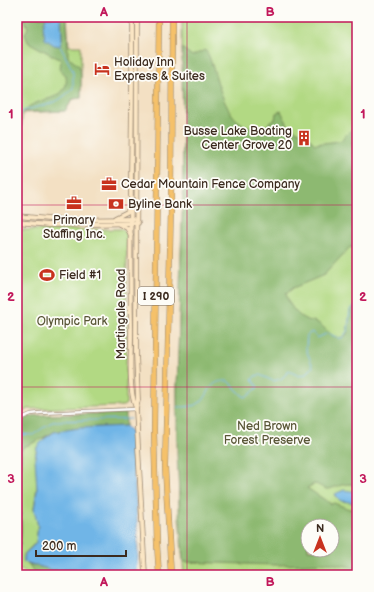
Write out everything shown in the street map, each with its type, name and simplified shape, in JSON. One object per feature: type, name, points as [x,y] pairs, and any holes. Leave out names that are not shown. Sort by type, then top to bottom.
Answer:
[{"type":"highway","name":"I 290","points":[[159,17],[154,431],[156,544],[159,575]]},
{"type":"highway","name":"I 290","points":[[171,575],[165,467],[171,208],[172,17]]},
{"type":"street","name":"Martingale Road","points":[[132,17],[131,359],[133,401],[136,409]]},
{"type":"street","name":"Martingale Road","points":[[137,17],[138,221],[136,353],[138,400],[136,409],[145,575]]},
{"type":"street","points":[[111,219],[127,212],[132,205]]},
{"type":"street","points":[[17,216],[59,220],[111,219],[138,221]]},
{"type":"street","points":[[17,222],[48,226],[132,221]]},
{"type":"street","points":[[117,223],[127,228],[131,235]]},
{"type":"street","points":[[17,420],[31,414],[40,413],[136,409]]},
{"type":"green space","points":[[17,17],[67,17],[69,46],[81,46],[81,98],[73,99],[65,111],[23,113],[17,170]]},
{"type":"green space","points":[[24,17],[46,17],[43,32],[62,39],[61,17],[67,17],[68,57],[79,66],[81,72],[81,98],[73,99],[65,111],[23,112],[36,103],[60,93],[64,89],[66,83],[66,75],[60,71],[61,60],[28,42],[25,34],[28,28]]},
{"type":"green space","name":"Ned Brown Forest Preserve","points":[[182,17],[357,17],[357,575],[184,575],[179,519],[177,391],[183,190]]},
{"type":"green space","name":"Ned Brown Forest Preserve","points":[[182,48],[192,56],[205,50],[208,54],[226,104],[233,115],[241,123],[253,127],[267,126],[270,121],[275,120],[276,113],[281,111],[289,127],[304,134],[315,144],[340,141],[357,124],[357,140],[352,142],[353,148],[357,150],[357,249],[350,247],[324,275],[293,288],[286,294],[296,313],[307,320],[320,324],[331,334],[338,337],[342,337],[347,334],[350,310],[357,304],[357,486],[346,484],[327,489],[314,484],[307,488],[331,504],[334,503],[349,509],[357,508],[357,524],[354,528],[357,531],[357,568],[330,563],[277,565],[183,562],[177,455],[177,388],[183,190]]},
{"type":"green space","name":"Olympic Park","points":[[122,229],[127,234],[126,404],[123,406],[28,409],[17,414],[17,230]]},
{"type":"green space","points":[[126,413],[126,426],[79,428],[54,432],[23,447],[21,451],[19,478],[21,538],[17,553],[17,423],[31,416]]},
{"type":"green space","points":[[48,436],[37,447],[35,458],[38,478],[34,509],[38,526],[36,542],[24,554],[24,562],[29,564],[32,569],[40,575],[28,575],[23,570],[17,571],[17,553],[19,549],[21,451],[23,447]]},
{"type":"green space","points":[[29,564],[52,570],[101,570],[79,575],[49,576],[37,574]]},
{"type":"green space","points":[[109,569],[128,572],[136,570],[137,573],[118,575],[83,575],[95,574]]},
{"type":"green space","points":[[302,570],[347,572],[354,575],[211,575],[282,573]]},
{"type":"water","points":[[46,17],[61,17],[62,39],[60,46],[54,45],[45,39],[43,26]]},
{"type":"water","points":[[126,426],[131,431],[137,515],[138,558],[136,570],[128,572],[109,569],[52,570],[24,562],[24,556],[36,542],[38,526],[34,509],[37,490],[35,458],[37,447],[44,439],[54,432],[79,428]]},
{"type":"water","points":[[344,490],[357,492],[357,503],[341,501],[336,497],[335,494]]},
{"type":"waterway","points":[[17,118],[23,111],[55,102],[73,88],[73,71],[60,46]]},
{"type":"waterway","points":[[177,407],[191,406],[199,403],[206,396],[210,388],[221,381],[228,381],[243,396],[247,397],[258,387],[252,380],[255,376],[260,375],[273,381],[281,379],[289,371],[299,376],[306,374],[313,367],[306,349],[307,335],[312,332],[317,338],[328,333],[338,338],[342,338],[348,330],[350,310],[357,304]]},
{"type":"waterway","points":[[17,434],[33,435],[50,423],[56,421],[131,419]]},
{"type":"place","name":"Holiday Inn Express & Suites","points":[[102,69]]},
{"type":"place","name":"Busse Lake Boating Center Grove 20","points":[[304,138]]},
{"type":"place","name":"Cedar Mountain Fence Company","points":[[109,184]]},
{"type":"place","name":"Primary Staffing Inc.","points":[[74,203]]},
{"type":"place","name":"Byline Bank","points":[[116,204]]},
{"type":"place","name":"Field #1","points":[[47,275]]}]
